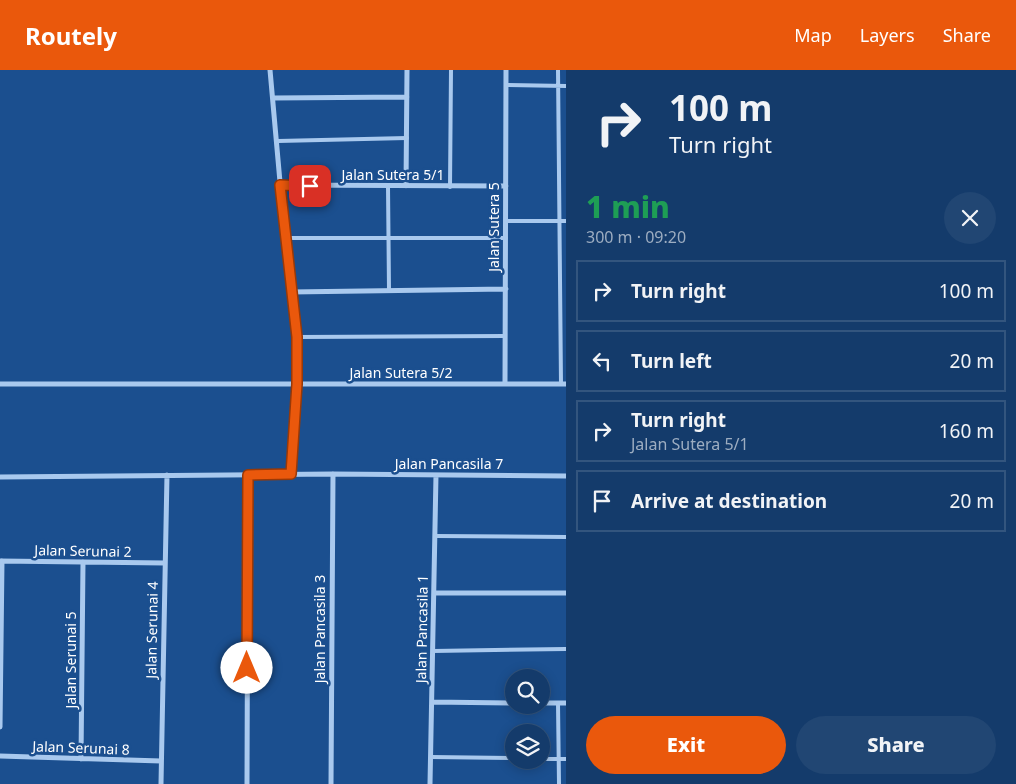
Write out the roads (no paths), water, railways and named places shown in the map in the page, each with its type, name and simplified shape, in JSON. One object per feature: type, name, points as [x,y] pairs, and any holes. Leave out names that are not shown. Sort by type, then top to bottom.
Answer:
[{"type":"street","points":[[270,70],[278,141],[285,238],[297,337],[297,384]]},
{"type":"street","points":[[406,186],[407,70]]},
{"type":"street","name":"Jalan Sutera 5","points":[[505,384],[506,70]]},
{"type":"street","points":[[273,98],[407,97]]},
{"type":"street","name":"Jalan Sutera 5/1","points":[[280,185],[506,186]]},
{"type":"street","points":[[291,292],[506,289]]},
{"type":"street","name":"Jalan Sutera 5/2","points":[[0,384],[563,384]]},
{"type":"street","name":"Jalan Pancasila 7","points":[[0,477],[291,474],[566,476]]},
{"type":"street","name":"Jalan Pancasila 3","points":[[331,784],[333,474]]},
{"type":"street","points":[[247,784],[248,475]]},
{"type":"street","name":"Jalan Pancasila 1","points":[[430,784],[436,475]]},
{"type":"street","name":"Jalan Serunai 4","points":[[161,784],[167,476]]},
{"type":"street","points":[[0,728],[1,561]]},
{"type":"street","name":"Jalan Serunai 2","points":[[1,561],[165,563]]},
{"type":"street","name":"Jalan Serunai 5","points":[[81,758],[82,562]]},
{"type":"street","points":[[434,593],[566,593]]},
{"type":"street","points":[[432,702],[505,702]]},
{"type":"street","points":[[550,703],[566,703]]},
{"type":"street","name":"Jalan Serunai 8","points":[[0,756],[161,761]]},
{"type":"lane","points":[[450,186],[451,70]]},
{"type":"lane","points":[[558,70],[558,221],[563,384]]},
{"type":"lane","points":[[506,85],[566,86]]},
{"type":"lane","points":[[278,141],[406,138]]},
{"type":"lane","points":[[388,186],[390,290]]},
{"type":"lane","points":[[506,221],[566,221]]},
{"type":"lane","points":[[285,238],[506,238]]},
{"type":"lane","points":[[297,337],[505,336]]},
{"type":"lane","points":[[291,474],[297,384]]},
{"type":"lane","points":[[435,536],[566,537]]},
{"type":"lane","points":[[433,651],[566,649]]},
{"type":"lane","points":[[558,703],[559,784]]},
{"type":"lane","points":[[431,758],[505,758]]},
{"type":"lane","points":[[550,759],[566,759]]}]
